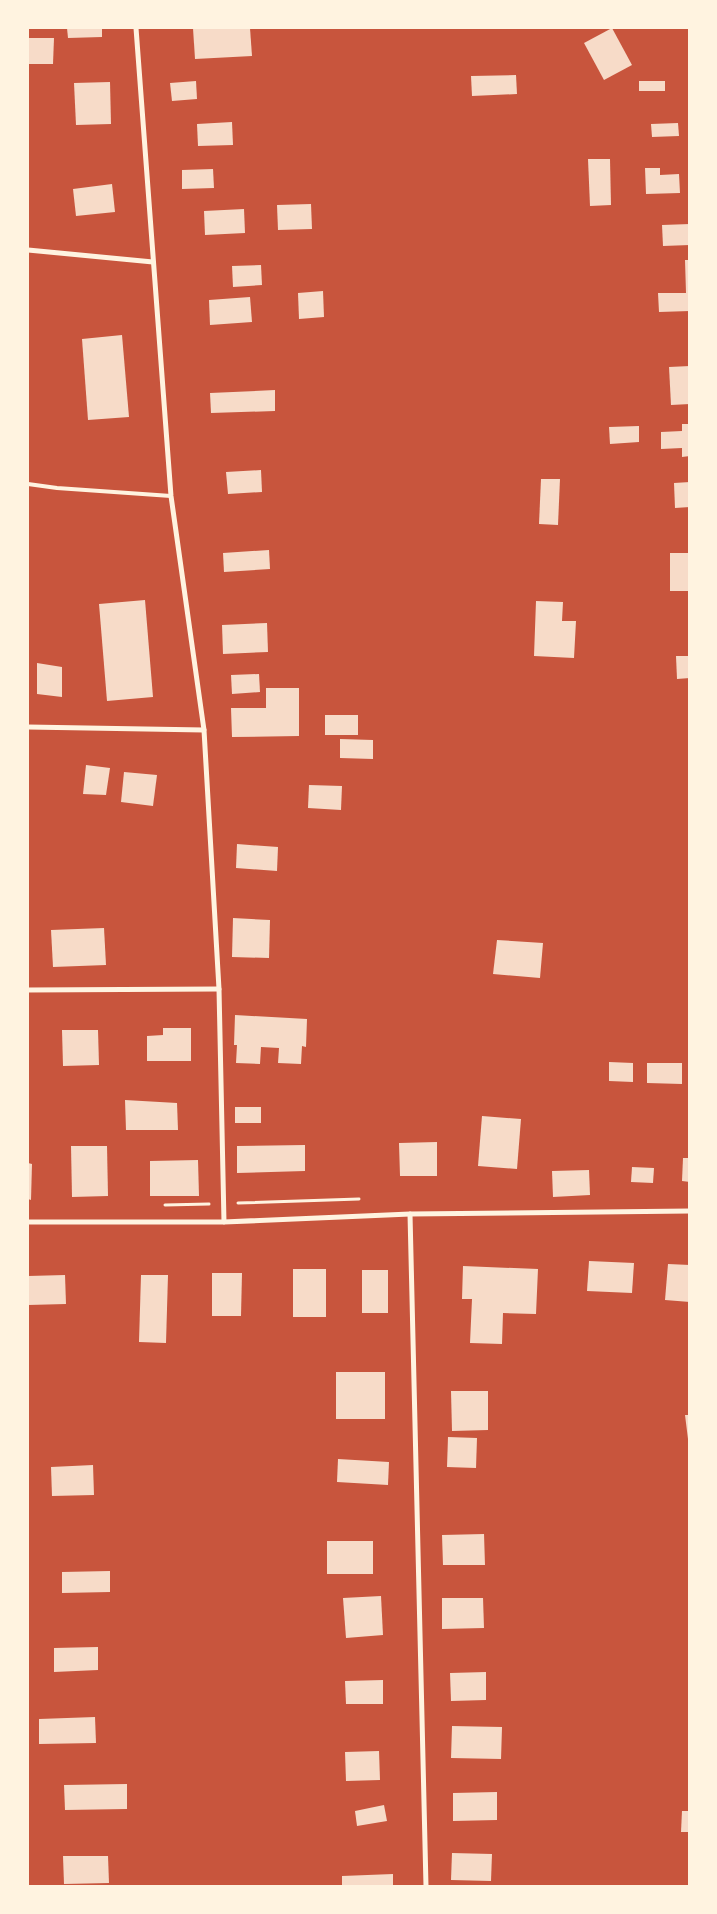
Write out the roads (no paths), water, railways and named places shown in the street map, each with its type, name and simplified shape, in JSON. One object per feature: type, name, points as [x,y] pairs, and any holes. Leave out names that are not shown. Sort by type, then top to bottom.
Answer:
[{"type":"street","points":[[136,28],[171,496],[204,730],[219,989],[224,1222]]},
{"type":"street","points":[[28,250],[153,262]]},
{"type":"street","points":[[28,727],[204,730]]},
{"type":"street","points":[[28,990],[219,989]]},
{"type":"street","points":[[28,1222],[224,1222],[410,1214],[690,1211]]},
{"type":"street","points":[[410,1214],[426,1886]]},
{"type":"lane","points":[[28,484],[57,488],[171,496]]}]
